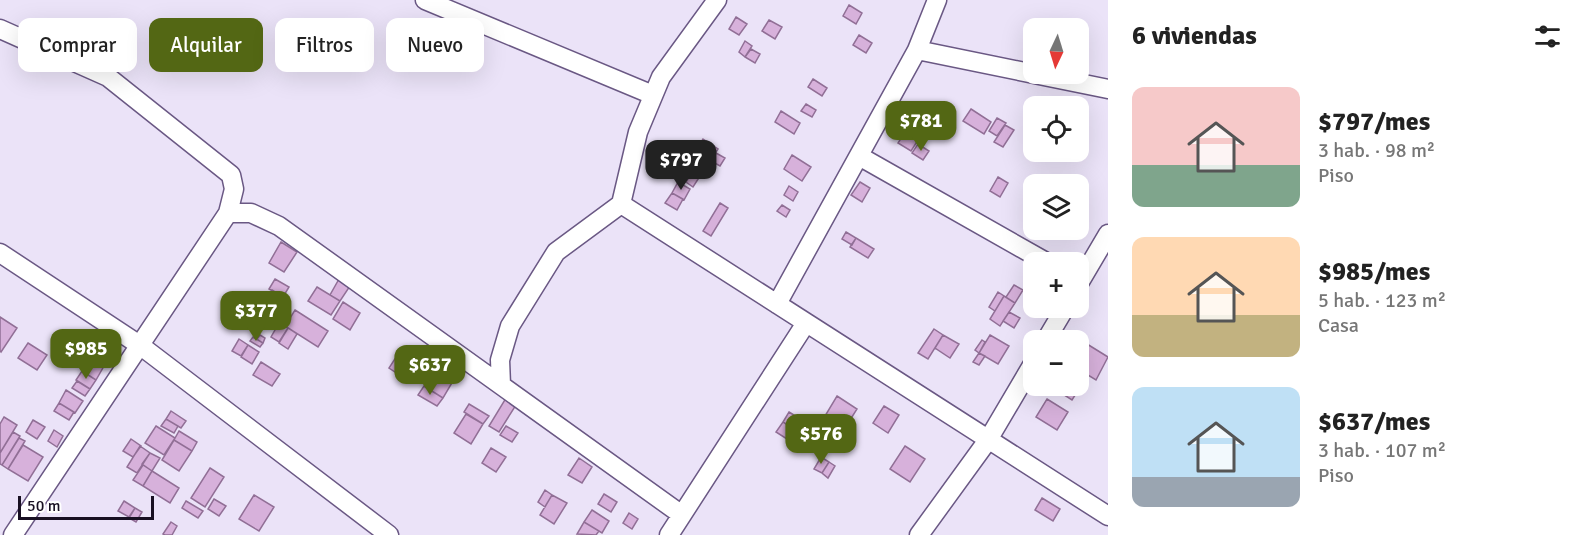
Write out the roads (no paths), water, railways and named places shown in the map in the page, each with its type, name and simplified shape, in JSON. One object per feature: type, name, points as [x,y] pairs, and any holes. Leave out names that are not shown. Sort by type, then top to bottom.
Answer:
[{"type":"street","points":[[425,0],[654,95]]},
{"type":"street","points":[[501,385],[500,360],[510,326],[556,252],[621,204],[639,132],[660,77],[717,0]]},
{"type":"street","points":[[777,304],[917,50],[937,0]]},
{"type":"street","points":[[0,29],[108,77],[231,175],[234,189],[228,213],[13,535]]},
{"type":"street","points":[[917,50],[1108,89]]},
{"type":"street","points":[[859,156],[1028,252]]},
{"type":"street","points":[[621,204],[1108,516]]},
{"type":"street","points":[[228,213],[251,213],[279,226],[682,515]]},
{"type":"street","points":[[1089,266],[1108,234]]},
{"type":"street","points":[[0,253],[141,346],[389,535]]},
{"type":"street","points":[[669,535],[806,323]]},
{"type":"street","points":[[919,535],[988,440],[1023,381]]}]
